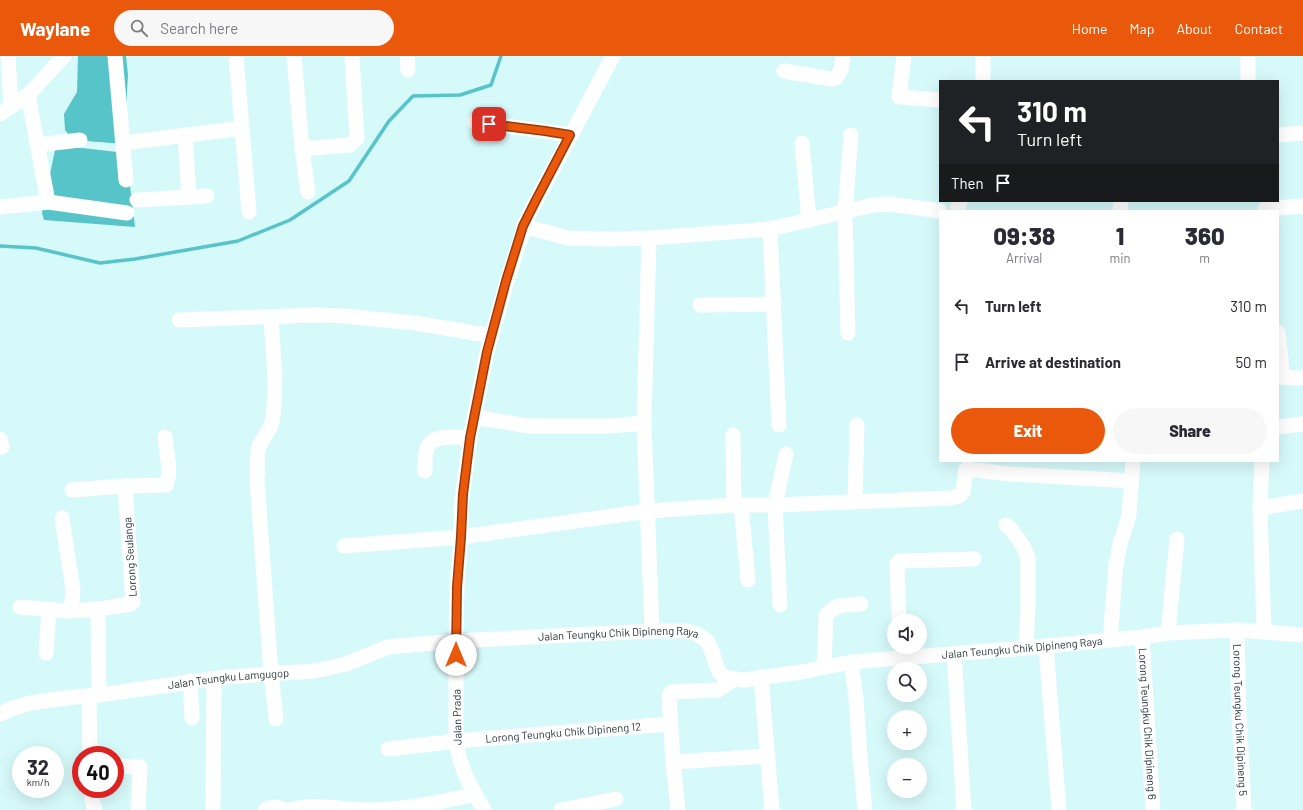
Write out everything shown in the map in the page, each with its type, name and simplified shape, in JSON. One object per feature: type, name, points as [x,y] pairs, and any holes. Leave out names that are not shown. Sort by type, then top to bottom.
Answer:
[{"type":"street","points":[[5,110],[8,56]]},
{"type":"street","points":[[5,110],[28,95],[64,56]]},
{"type":"street","points":[[115,56],[126,180]]},
{"type":"street","points":[[236,56],[249,212]]},
{"type":"street","points":[[294,56],[302,149],[308,192]]},
{"type":"street","points":[[302,149],[350,145],[357,138],[352,56]]},
{"type":"street","name":"Jalan Prada","points":[[484,810],[459,760],[456,741],[457,587],[462,507],[470,438],[487,352],[506,281],[523,226],[613,56]]},
{"type":"street","points":[[784,71],[831,79],[836,78],[841,70],[843,56]]},
{"type":"street","points":[[904,56],[899,97],[939,100]]},
{"type":"street","points":[[983,56],[984,80]]},
{"type":"street","points":[[1248,56],[1248,80]]},
{"type":"street","points":[[28,95],[48,202]]},
{"type":"street","points":[[475,122],[570,135]]},
{"type":"street","points":[[132,142],[242,128]]},
{"type":"street","points":[[1279,135],[1303,133]]},
{"type":"street","points":[[185,135],[189,198]]},
{"type":"street","points":[[848,333],[845,212],[851,135]]},
{"type":"street","points":[[37,144],[80,140]]},
{"type":"street","points":[[802,144],[809,220]]},
{"type":"street","points":[[137,200],[207,196]]},
{"type":"street","points":[[0,207],[48,202],[127,213]]},
{"type":"street","points":[[523,226],[568,238],[649,238],[770,229],[873,205],[889,204],[939,211]]},
{"type":"street","points":[[1264,207],[1303,206]]},
{"type":"street","points":[[770,229],[780,425]]},
{"type":"street","points":[[649,238],[644,424],[652,631]]},
{"type":"street","points":[[700,305],[774,304]]},
{"type":"street","points":[[179,320],[318,315],[344,316],[415,323],[492,336]]},
{"type":"street","points":[[271,317],[275,376],[274,399],[270,428],[259,448],[257,481],[271,673],[276,720]]},
{"type":"street","points":[[1279,354],[1280,377],[1303,378]]},
{"type":"street","points":[[474,417],[528,426],[611,426],[644,424]]},
{"type":"street","points":[[1279,428],[1303,424]]},
{"type":"street","points":[[855,501],[857,425]]},
{"type":"street","points":[[733,435],[737,505],[748,580]]},
{"type":"street","points":[[72,490],[166,485],[169,479],[169,472],[164,437]]},
{"type":"street","points":[[425,471],[425,454],[427,446],[436,439],[448,437],[470,438]]},
{"type":"street","points":[[780,605],[775,505],[786,454]]},
{"type":"street","points":[[1110,640],[1116,565],[1120,544],[1129,515],[1133,462]]},
{"type":"street","points":[[1262,462],[1260,508],[1264,632]]},
{"type":"street","points":[[344,546],[461,537],[648,512],[737,505],[775,505],[959,496],[963,492],[966,465],[1010,474],[1131,481]]},
{"type":"street","name":"Lorong Seulanga","points":[[98,609],[131,604],[133,602],[125,486]]},
{"type":"street","points":[[1260,508],[1303,501]]},
{"type":"street","points":[[62,518],[73,590],[72,611]]},
{"type":"street","points":[[1006,526],[1011,529],[1023,546],[1028,558],[1026,648]]},
{"type":"street","points":[[1168,633],[1177,539]]},
{"type":"street","points":[[899,614],[898,562],[924,559],[974,559]]},
{"type":"street","points":[[824,667],[826,616],[830,610],[836,606],[861,604]]},
{"type":"street","points":[[20,606],[49,610],[72,611],[98,609],[91,746]]},
{"type":"street","points":[[46,653],[49,610]]},
{"type":"street","name":"Jalan Teungku Chik Dipineng Raya","points":[[927,653],[954,654],[1142,637],[1168,633],[1237,630],[1303,635]]},
{"type":"street","name":"Lorong Teungku Chik Dipineng 5","points":[[1237,630],[1239,713],[1244,810]]},
{"type":"street","name":"Jalan Teungku Chik Dipineng Raya","points":[[456,641],[652,631],[688,631],[697,634],[707,641],[716,665],[724,676],[744,680],[801,672],[890,654]]},
{"type":"street","name":"Lorong Teungku Chik Dipineng 6","points":[[1142,637],[1153,810]]},
{"type":"street","name":"Jalan Teungku Lamgugop","points":[[0,714],[30,703],[190,681],[271,673],[314,671],[346,664],[388,648],[456,641]]},
{"type":"street","points":[[1046,646],[1059,810]]},
{"type":"street","points":[[954,654],[964,810]]},
{"type":"street","points":[[851,662],[856,698],[865,810]]},
{"type":"street","points":[[761,677],[772,810]]},
{"type":"street","points":[[213,810],[214,679]]},
{"type":"street","points":[[678,810],[670,724],[669,695],[672,692],[718,690],[734,679]]},
{"type":"street","points":[[190,681],[192,718]]},
{"type":"street","name":"Lorong Teungku Chik Dipineng 12","points":[[388,749],[456,741],[670,724]]},
{"type":"street","points":[[673,762],[768,756]]},
{"type":"street","points":[[124,766],[140,767],[138,810]]},
{"type":"street","points":[[290,810],[303,807],[368,810],[418,807],[441,803],[475,794]]},
{"type":"street","points":[[92,798],[95,810]]},
{"type":"street","points":[[561,810],[616,799]]},
{"type":"street","points":[[265,810],[271,807],[278,807],[285,810]]},
{"type":"water","points":[[78,56],[126,56],[128,75],[124,144],[73,140],[65,130],[64,114],[77,92]]},
{"type":"water","points":[[56,145],[126,153],[135,227],[44,220],[42,213]]},
{"type":"waterway","points":[[0,246],[36,248],[100,263],[135,259],[238,241],[290,220],[349,181],[389,121],[413,96],[460,95],[491,85],[501,56]]},
{"type":"route","points":[[456,655],[457,587],[463,494],[470,438],[487,352],[506,281],[523,226],[570,135],[489,124]]}]
